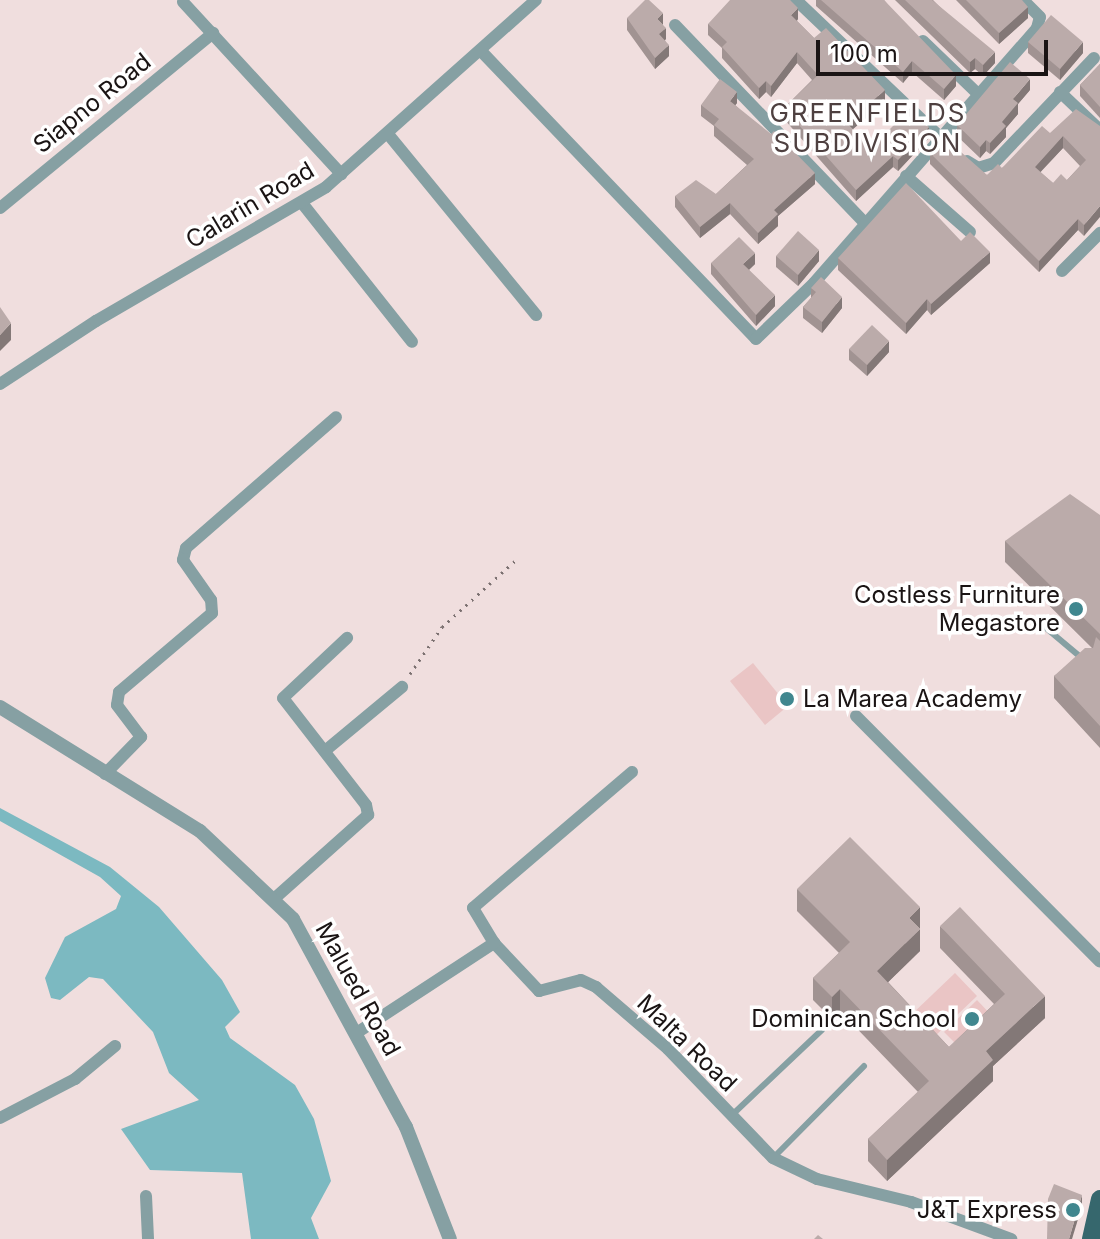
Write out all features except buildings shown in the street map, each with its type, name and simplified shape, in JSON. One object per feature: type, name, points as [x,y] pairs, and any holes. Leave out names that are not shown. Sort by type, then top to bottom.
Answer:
[{"type":"main road","points":[[1091,1239],[1100,1199]]},
{"type":"street","name":"Calarin Road","points":[[0,384],[96,321],[302,203],[388,134],[536,0]]},
{"type":"street","points":[[796,0],[973,166],[985,167],[1094,58]]},
{"type":"street","points":[[481,51],[752,339],[761,336],[814,283],[1041,23],[1023,0]]},
{"type":"street","points":[[183,2],[341,174]]},
{"type":"street","points":[[675,25],[865,223]]},
{"type":"street","points":[[914,31],[978,94]]},
{"type":"street","name":"Siapno Road","points":[[0,208],[213,33]]},
{"type":"street","points":[[1060,92],[1100,130]]},
{"type":"street","points":[[388,134],[536,315]]},
{"type":"street","points":[[906,176],[970,232]]},
{"type":"street","points":[[302,203],[412,342]]},
{"type":"street","points":[[1062,271],[1100,233]]},
{"type":"street","points":[[105,774],[141,737],[117,705],[119,692],[212,613],[211,600],[183,560],[186,548],[336,417]]},
{"type":"street","points":[[275,898],[367,818],[366,805],[283,698],[347,638]]},
{"type":"street","points":[[326,750],[402,687]]},
{"type":"street","name":"Malued Road","points":[[0,707],[200,831],[275,898],[313,947],[358,1032],[426,1169],[450,1239]]},
{"type":"street","points":[[856,716],[1100,962]]},
{"type":"street","points":[[358,1032],[494,943],[473,908],[632,772]]},
{"type":"street","name":"Malta Road","points":[[494,943],[539,991],[581,980],[596,987],[668,1049],[730,1117],[773,1158],[817,1179],[941,1211],[1011,1239]]},
{"type":"street","points":[[0,1118],[75,1079],[115,1046]]},
{"type":"street","points":[[146,1196],[148,1239]]},
{"type":"lane","points":[[1046,628],[1089,665]]},
{"type":"lane","points":[[730,1117],[822,1030]]},
{"type":"lane","points":[[773,1158],[864,1066]]},
{"type":"path","points":[[402,687],[442,627],[518,558]]},
{"type":"shaded area","points":[[753,663],[788,706],[765,725],[730,681]]},
{"type":"shaded area","points":[[955,973],[977,996],[932,1039],[910,1016]]},
{"type":"shaded area","points":[[977,1000],[994,1018],[961,1049],[944,1032]]},
{"type":"water","points":[[0,808],[110,867],[159,907],[222,980],[240,1012],[225,1027],[230,1038],[295,1085],[314,1119],[331,1181],[311,1218],[319,1239],[251,1239],[242,1173],[150,1170],[121,1129],[199,1100],[169,1073],[153,1032],[103,979],[89,977],[60,1000],[51,998],[45,978],[65,937],[116,909],[121,896],[100,877],[0,821]]},
{"type":"place","name":"Costless Furniture Megastore","points":[[1076,609]]},
{"type":"place","name":"La Marea Academy","points":[[787,699]]},
{"type":"place","name":"Dominican School","points":[[972,1019]]},
{"type":"place","name":"J&T Express","points":[[1073,1210]]},
{"type":"district","name":"GREENFIELDS SUBDIVISION","points":[[868,128]]}]
